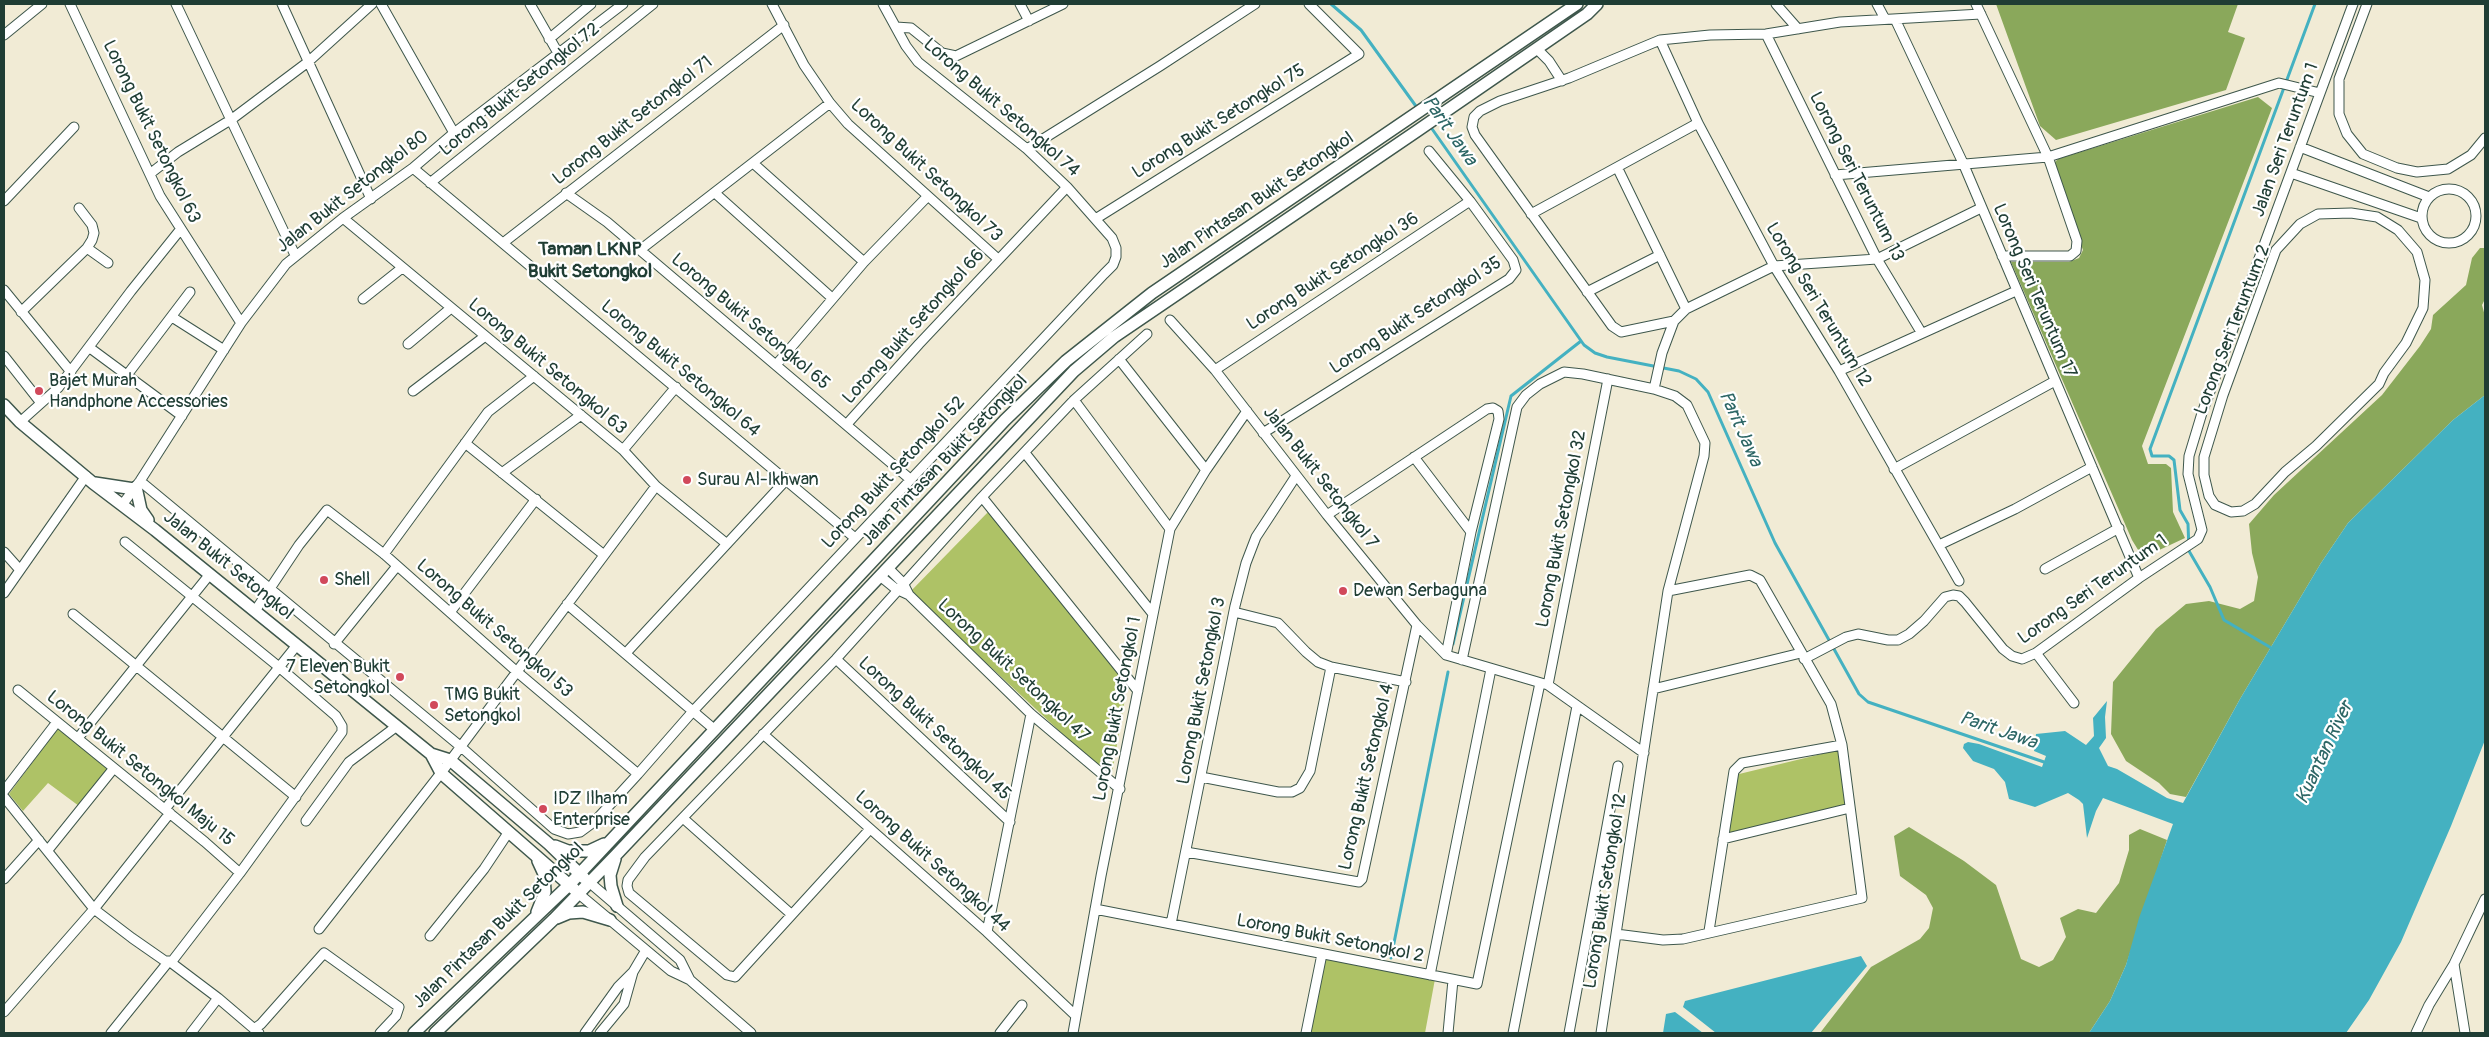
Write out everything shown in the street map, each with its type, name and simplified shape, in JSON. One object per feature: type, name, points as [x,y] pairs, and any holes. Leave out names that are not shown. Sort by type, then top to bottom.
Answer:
[{"type":"main road","name":"Jalan Pintasan Bukit Setongkol","points":[[414,1033],[569,885],[712,727],[1005,420],[1066,361],[1152,293],[1577,4]]},
{"type":"main road","name":"Jalan Pintasan Bukit Setongkol","points":[[435,1033],[579,894],[1015,431],[1074,371],[1108,342],[1587,14],[1597,4]]},
{"type":"main road","name":"Jalan Bukit Setongkol","points":[[4,405],[20,422],[90,480],[210,574],[431,754],[450,760],[549,844],[589,882]]},
{"type":"main road","points":[[90,480],[136,486],[140,510],[155,530]]},
{"type":"main road","name":"Jalan Bukit Setongkol","points":[[431,754],[441,773],[579,894]]},
{"type":"main road","points":[[549,844],[568,851],[589,851],[608,843]]},
{"type":"main road","points":[[616,855],[610,875],[613,896],[618,906]]},
{"type":"main road","points":[[528,923],[539,909],[544,892],[544,874],[536,858]]},
{"type":"main road","points":[[554,919],[569,913],[583,912],[610,920]]},
{"type":"street","points":[[4,35],[42,4]]},
{"type":"street","name":"Lorong Bukit Setongkol 63","points":[[70,4],[151,173],[160,196],[241,323]]},
{"type":"street","points":[[176,4],[296,255]]},
{"type":"street","points":[[282,4],[371,198]]},
{"type":"street","points":[[151,173],[183,149],[232,119],[308,62],[372,4]]},
{"type":"street","points":[[382,4],[454,133]]},
{"type":"street","points":[[530,4],[558,54]]},
{"type":"street","points":[[549,39],[591,4]]},
{"type":"street","name":"Jalan Bukit Setongkol 80","points":[[122,505],[182,416],[241,323],[296,255],[343,218],[413,168],[454,133],[623,4]]},
{"type":"street","name":"Lorong Bukit Setongkol 72","points":[[430,182],[653,4]]},
{"type":"street","name":"Lorong Bukit Setongkol 73","points":[[772,4],[804,65],[830,103],[848,124],[998,259]]},
{"type":"street","name":"Lorong Bukit Setongkol 74","points":[[883,4],[906,46],[925,68],[1027,149],[1067,187],[1097,218],[1112,238],[1116,248],[1116,257]]},
{"type":"street","points":[[1020,4],[1029,21]]},
{"type":"street","points":[[896,27],[911,28],[942,53],[956,56],[1063,4]]},
{"type":"street","points":[[1027,149],[1255,4]]},
{"type":"street","name":"Lorong Bukit Setongkol 75","points":[[1097,218],[1359,54],[1309,4]]},
{"type":"street","points":[[1776,4],[1798,29]]},
{"type":"street","points":[[1877,4],[1885,19]]},
{"type":"street","points":[[1976,4],[2048,157],[2077,240],[2076,251],[2070,256],[2002,256]]},
{"type":"street","name":"Jalan Seri Teruntum 1","points":[[2189,456],[2202,412],[2353,4]]},
{"type":"street","points":[[2367,4],[2338,79],[2339,114],[2347,134],[2363,154],[2397,168],[2417,172],[2448,170],[2471,155],[2485,138]]},
{"type":"street","points":[[1674,322],[1621,332],[1612,326],[1475,136],[1472,126],[1474,118],[1480,111],[1500,101],[1562,81],[1660,40],[1766,34],[1840,22],[1981,14]]},
{"type":"street","name":"Lorong Seri Teruntum 17","points":[[1895,19],[1962,163],[2139,578]]},
{"type":"street","name":"Lorong Bukit Setongkol 71","points":[[503,243],[784,25]]},
{"type":"street","name":"Lorong Seri Teruntum 13","points":[[1766,34],[1877,259],[1921,332]]},
{"type":"street","name":"Lorong Seri Teruntum 12","points":[[1660,40],[1698,123],[1774,266],[1839,371],[1959,581]]},
{"type":"street","points":[[1537,48],[1549,61],[1562,81]]},
{"type":"street","points":[[1835,174],[2048,157],[2284,84],[2320,92]]},
{"type":"street","points":[[640,250],[830,103]]},
{"type":"street","points":[[1531,214],[1618,169],[1698,123]]},
{"type":"street","points":[[4,200],[74,127]]},
{"type":"street","points":[[2300,147],[2429,197]]},
{"type":"street","points":[[1429,151],[1470,201]]},
{"type":"street","points":[[2357,169],[2363,154]]},
{"type":"street","points":[[753,163],[864,262]]},
{"type":"street","name":"Lorong Bukit Setongkol 64","points":[[413,168],[787,479],[855,538]]},
{"type":"street","points":[[1618,169],[1686,309]]},
{"type":"street","points":[[2292,172],[2421,218]]},
{"type":"street","name":"Lorong Bukit Setongkol 66","points":[[847,424],[998,259],[1067,187]]},
{"type":"street","points":[[2454,189],[2467,194],[2475,206],[2477,220],[2472,232],[2462,241],[2448,244],[2435,240],[2430,236],[2425,231],[2421,218],[2423,207],[2429,197],[2440,190],[2454,189]]},
{"type":"street","name":"Lorong Bukit Setongkol 65","points":[[566,193],[607,222],[910,479]]},
{"type":"street","points":[[715,193],[832,298]]},
{"type":"street","points":[[2351,212],[2357,196]]},
{"type":"street","points":[[776,365],[864,262],[928,197]]},
{"type":"street","name":"Lorong Bukit Setongkol 36","points":[[1215,370],[1470,201]]},
{"type":"street","name":"Lorong Bukit Setongkol 35","points":[[1263,433],[1509,279],[1516,270],[1513,260],[1470,201]]},
{"type":"street","points":[[21,312],[87,248],[94,234],[92,225],[79,208]]},
{"type":"street","points":[[1654,389],[1662,353],[1674,322],[1686,309],[1774,266],[1877,259],[1981,208]]},
{"type":"street","name":"Lorong Seri Teruntum 2","points":[[2351,212],[2377,218],[2398,230],[2417,252],[2425,280],[2423,308],[2406,344],[2384,373],[2379,384],[2316,446],[2285,472],[2254,504],[2243,511],[2231,512],[2215,505],[2208,496],[2205,486],[2204,457],[2223,395],[2276,250],[2300,224],[2318,214],[2351,212]]},
{"type":"street","name":"Lorong Bukit Setongkol 63","points":[[343,218],[484,337],[581,415],[622,450],[656,486],[727,544]]},
{"type":"street","points":[[20,422],[58,388],[90,348],[131,291],[180,230]]},
{"type":"street","points":[[87,248],[108,264]]},
{"type":"street","points":[[1587,292],[1660,255]]},
{"type":"street","name":"Lorong Bukit Setongkol 52","points":[[136,486],[269,589],[460,746],[554,829],[568,834],[580,832],[604,811],[697,713],[855,538],[1113,265],[1116,257]]},
{"type":"street","points":[[363,299],[402,268]]},
{"type":"street","points":[[4,290],[71,372]]},
{"type":"street","points":[[1839,371],[1921,332],[2016,291]]},
{"type":"street","points":[[128,375],[190,292]]},
{"type":"street","points":[[408,344],[451,308]]},
{"type":"street","points":[[172,316],[224,350]]},
{"type":"street","name":"Jalan Bukit Setongkol 7","points":[[1170,320],[1215,370],[1296,476],[1417,625],[1446,655]]},
{"type":"street","points":[[870,829],[735,976],[727,975],[629,893],[627,886],[628,880],[644,857],[684,819],[836,659],[982,497],[1074,400],[1147,334]]},
{"type":"street","points":[[413,391],[484,337]]},
{"type":"street","points":[[90,348],[182,416]]},
{"type":"street","points":[[4,356],[41,403]]},
{"type":"street","points":[[1119,358],[1206,470]]},
{"type":"street","name":"Lorong Bukit Setongkol 12","points":[[1462,660],[1517,407],[1526,395],[1540,384],[1564,372],[1654,389],[1674,396],[1687,405],[1705,443],[1704,456],[1668,591],[1601,1033]]},
{"type":"street","points":[[384,554],[488,412],[534,376]]},
{"type":"street","name":"Lorong Bukit Setongkol 32","points":[[1453,980],[1477,984],[1544,684],[1608,380]]},
{"type":"street","points":[[1894,469],[2055,381]]},
{"type":"street","points":[[622,450],[676,387]]},
{"type":"street","points":[[1074,400],[1170,529]]},
{"type":"street","points":[[1327,515],[1487,409],[1493,408],[1498,411],[1499,419],[1471,532],[1446,655],[1544,684],[1644,753]]},
{"type":"street","name":"Lorong Bukit Setongkol 1","points":[[1073,1033],[1095,910],[1170,529],[1206,470],[1247,411]]},
{"type":"street","points":[[502,472],[581,415]]},
{"type":"street","points":[[465,443],[604,555]]},
{"type":"street","points":[[1025,453],[1152,614]]},
{"type":"street","name":"Lorong Seri Teruntum 1","points":[[1805,656],[1846,637],[1858,634],[1898,640],[1909,634],[1946,598],[1953,595],[1959,596],[1965,602],[2003,649],[2012,656],[2022,659],[2036,653],[2139,578],[2198,539],[2202,530],[2188,474],[2189,456]]},
{"type":"street","points":[[1414,457],[1471,532]]},
{"type":"street","points":[[1939,545],[2015,510],[2092,467]]},
{"type":"street","name":"Lorong Bukit Setongkol 3","points":[[1170,924],[1234,612],[1246,563],[1256,537],[1296,476]]},
{"type":"street","points":[[626,653],[787,479]]},
{"type":"street","points":[[4,593],[90,480]]},
{"type":"street","points":[[319,929],[441,773],[656,486]]},
{"type":"street","points":[[982,497],[1138,691]]},
{"type":"street","points":[[451,611],[536,499]]},
{"type":"street","name":"Lorong Bukit Setongkol 53","points":[[269,589],[299,545],[327,510],[384,554],[451,611],[516,671],[638,774]]},
{"type":"street","points":[[2045,569],[2119,528]]},
{"type":"street","points":[[111,1033],[169,961],[173,960],[240,874],[342,732],[341,721],[279,667],[125,542]]},
{"type":"street","points":[[4,552],[20,570]]},
{"type":"street","points":[[334,644],[397,566]]},
{"type":"street","name":"Lorong Bukit Setongkol 47","points":[[884,572],[1031,714],[1120,789]]},
{"type":"street","points":[[78,738],[210,574]]},
{"type":"street","points":[[1616,934],[1663,940],[1683,939],[1709,931],[1862,898],[1842,745],[1831,704],[1760,580],[1750,575],[1668,591]]},
{"type":"street","points":[[255,611],[269,589]]},
{"type":"street","points":[[567,604],[712,727]]},
{"type":"street","points":[[1234,612],[1278,623],[1306,652],[1318,662],[1330,667],[1406,682]]},
{"type":"street","points":[[73,614],[296,797]]},
{"type":"street","name":"Lorong Bukit Setongkol 4","points":[[1186,852],[1358,882],[1362,879],[1417,625]]},
{"type":"street","points":[[4,1012],[94,909],[223,736],[297,645]]},
{"type":"street","points":[[2036,653],[2074,703]]},
{"type":"street","points":[[1653,689],[1805,656]]},
{"type":"street","name":"Lorong Bukit Setongkol 45","points":[[836,659],[1010,822]]},
{"type":"street","points":[[1201,778],[1278,792],[1292,792],[1300,788],[1310,771],[1330,667]]},
{"type":"street","name":"Lorong Bukit Setongkol 2","points":[[1095,910],[1430,975],[1492,669]]},
{"type":"street","name":"Lorong Bukit Setongkol Maju 15","points":[[18,690],[167,811],[240,874]]},
{"type":"street","points":[[1513,1033],[1577,706]]},
{"type":"street","points":[[988,932],[1031,714]]},
{"type":"street","points":[[4,791],[57,722]]},
{"type":"street","points":[[306,821],[349,762],[397,726]]},
{"type":"street","name":"Lorong Bukit Setongkol 44","points":[[763,734],[988,932],[1076,1016]]},
{"type":"street","points":[[1709,931],[1732,776],[1739,766],[1842,745]]},
{"type":"street","points":[[1570,1033],[1618,766]]},
{"type":"street","points":[[48,850],[114,768]]},
{"type":"street","points":[[4,797],[94,909],[165,961],[169,961],[218,998],[257,1031],[261,1024],[324,953],[399,1007],[396,1016],[380,1033]]},
{"type":"street","points":[[1723,840],[1850,808]]},
{"type":"street","points":[[684,819],[791,914]]},
{"type":"street","points":[[430,936],[484,869],[508,833]]},
{"type":"street","points":[[4,879],[39,840]]},
{"type":"street","name":"Jalan Bukit Setongkol","points":[[589,882],[680,960],[690,980]]},
{"type":"street","name":"Jalan Bukit Setongkol","points":[[579,894],[671,971],[690,980],[751,1033]]},
{"type":"street","points":[[2416,1031],[2454,964],[2485,899]]},
{"type":"street","points":[[585,1033],[608,1000],[633,972],[646,950]]},
{"type":"street","points":[[1306,1033],[1322,954]]},
{"type":"street","points":[[2454,964],[2464,1033]]},
{"type":"street","points":[[600,1033],[624,1004],[633,972]]},
{"type":"street","points":[[1430,975],[1453,980],[1448,1033]]},
{"type":"street","points":[[191,1033],[218,998]]},
{"type":"street","points":[[1000,1033],[1022,1004]]},
{"type":"green space","points":[[1996,4],[2238,4],[2228,32],[2245,38],[2226,90],[2056,140],[2040,126]]},
{"type":"green space","points":[[2258,97],[2272,108],[2142,446],[2148,464],[2166,464],[2171,468],[2173,512],[2185,538],[2155,552],[2140,553],[2132,540],[2011,262],[2069,262],[2079,258],[2083,250],[2052,165],[2058,159]]},
{"type":"green space","points":[[2480,248],[2485,248],[2485,299],[2482,305],[2485,316],[2485,395],[2453,420],[2348,523],[2321,563],[2240,699],[2186,797],[2170,794],[2159,783],[2126,761],[2111,734],[2113,682],[2156,629],[2186,604],[2209,601],[2240,609],[2254,601],[2258,577],[2252,553],[2249,524],[2274,495],[2382,395],[2431,329],[2433,315],[2466,285],[2472,258]]},
{"type":"green space","points":[[989,511],[1128,681],[1111,779],[910,592]]},
{"type":"green space","points":[[58,728],[108,769],[79,806],[48,783],[23,811],[9,794]]},
{"type":"green space","points":[[1838,750],[1847,809],[1724,837],[1735,775]]},
{"type":"green space","points":[[1909,827],[1964,861],[1996,885],[2021,959],[2039,967],[2053,960],[2066,937],[2060,918],[2078,909],[2096,913],[2119,883],[2129,850],[2129,835],[2140,829],[2167,840],[2126,965],[2110,1001],[2089,1033],[1820,1033],[1871,967],[1920,939],[1929,928],[1933,908],[1926,895],[1900,876],[1894,836]]},
{"type":"green space","points":[[1323,958],[1435,979],[1425,1033],[1308,1033]]},
{"type":"water","name":"Kuantan River","points":[[2485,395],[2485,740],[2451,826],[2401,942],[2369,1000],[2346,1033],[2089,1033],[2110,1001],[2126,965],[2139,918],[2173,824],[2103,798],[2096,811],[2087,838],[2083,804],[2079,800],[2068,793],[2035,807],[2009,799],[2005,782],[1994,769],[1973,761],[1963,748],[1964,744],[1968,742],[1979,744],[2042,767],[2046,756],[2034,751],[2036,734],[2065,731],[2086,745],[2094,736],[2093,718],[2107,701],[2105,717],[2106,738],[2099,748],[2108,766],[2117,769],[2167,798],[2183,803],[2240,699],[2321,563],[2348,523],[2453,420]]},
{"type":"water","points":[[1861,956],[1867,966],[1811,1033],[1716,1033],[1683,1007],[1685,1001]]},
{"type":"water","points":[[1675,1012],[1703,1033],[1663,1033],[1666,1014]]},
{"type":"waterway","name":"Parit Jawa","points":[[1331,4],[1361,30],[1418,109]]},
{"type":"waterway","points":[[2273,649],[2224,620],[2210,587],[2189,551],[2188,524],[2180,510],[2174,460],[2169,456],[2152,456],[2150,449],[2315,4]]},
{"type":"waterway","name":"Parit Jawa","points":[[1430,126],[1584,345],[1595,353],[1607,357],[1679,371],[1696,379],[1708,392],[1775,543],[1859,694],[1868,702],[2044,762]]},
{"type":"waterway","points":[[1453,644],[1511,396],[1581,341]]},
{"type":"waterway","points":[[1391,958],[1448,672]]},
{"type":"place","name":"Bajet Murah Handphone Accessories","points":[[39,391]]},
{"type":"place","name":"Surau Al-Ikhwan","points":[[687,480]]},
{"type":"place","name":"Shell","points":[[324,580]]},
{"type":"place","name":"Dewan Serbaguna","points":[[1343,591]]},
{"type":"place","name":"7 Eleven Bukit Setongkol","points":[[400,677]]},
{"type":"place","name":"TMG Bukit Setongkol","points":[[434,705]]},
{"type":"place","name":"IDZ Ilham Enterprise","points":[[543,809]]},
{"type":"district","name":"Taman LKNP Bukit Setongkol","points":[[590,261]]}]
